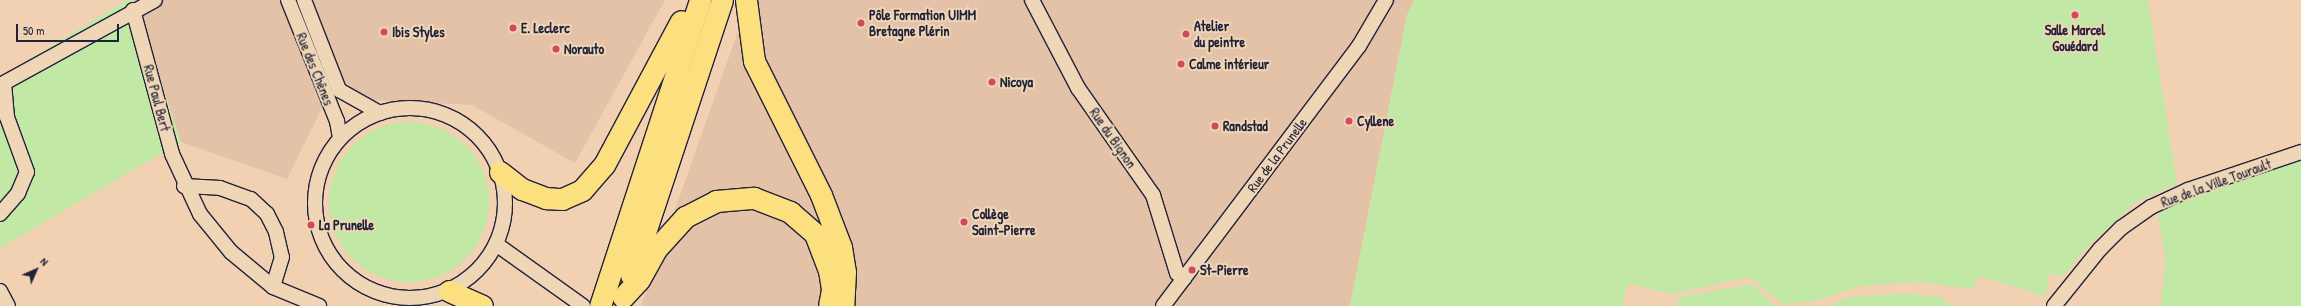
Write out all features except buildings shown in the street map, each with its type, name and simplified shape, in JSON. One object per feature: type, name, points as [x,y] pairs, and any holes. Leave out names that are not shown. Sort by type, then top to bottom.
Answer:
[{"type":"highway","points":[[500,172],[522,189],[546,198],[562,199],[582,190],[604,165],[693,0]]},
{"type":"highway","points":[[600,306],[700,0]]},
{"type":"highway","points":[[622,302],[722,0]]},
{"type":"highway","points":[[746,0],[748,37],[756,67],[821,195],[841,246],[845,272],[843,306]]},
{"type":"highway","points":[[622,302],[639,280],[657,248],[685,217],[716,201],[747,198],[790,212],[815,234],[829,270],[832,290],[829,306]]},
{"type":"highway","points":[[449,291],[482,306]]},
{"type":"street","points":[[0,214],[18,193],[27,172],[7,117],[4,83],[133,10],[155,0]]},
{"type":"street","name":"Rue des Chênes","points":[[288,0],[337,121],[340,138]]},
{"type":"street","points":[[298,0],[302,13],[313,25]]},
{"type":"street","name":"Rue des Chênes","points":[[304,0],[338,90],[380,113]]},
{"type":"street","name":"Rue du Bignon","points":[[1032,0],[1078,88],[1153,195],[1177,273],[1184,278]]},
{"type":"street","name":"Rue de la Prunelle","points":[[1163,306],[1359,46],[1386,0]]},
{"type":"street","name":"Rue Paul Bert","points":[[133,10],[161,117],[184,186],[200,214],[231,252],[273,287],[319,306]]},
{"type":"street","points":[[413,108],[450,117],[472,131],[488,150],[500,172],[505,196],[504,220],[496,244],[484,263],[449,291],[406,302],[381,294],[357,283],[337,265],[323,242],[315,217],[315,190],[320,171],[340,138],[380,113],[413,108]]},
{"type":"street","name":"Rue de la Ville Tourault","points":[[2054,306],[2100,249],[2121,228],[2151,207],[2188,190],[2301,152]]},
{"type":"street","points":[[184,186],[220,188],[251,199],[267,214],[276,232],[282,257],[273,287]]},
{"type":"street","points":[[496,244],[583,306]]},
{"type":"street","points":[[0,291],[8,306]]},
{"type":"shaded area","points":[[133,0],[665,0],[575,163],[472,105],[327,98],[287,179],[181,142]]},
{"type":"shaded area","points":[[749,0],[1414,0],[1407,15],[1350,306],[641,306]]},
{"type":"green space","points":[[127,0],[133,0],[181,142],[0,248],[0,77]]},
{"type":"green space","points":[[1414,0],[2148,0],[2177,184],[2136,202],[2083,251],[2064,275],[2049,274],[2045,296],[1979,276],[1973,289],[1920,282],[1860,286],[1820,300],[1783,304],[1749,277],[1671,294],[1628,283],[1622,306],[1350,306],[1407,15]]},
{"type":"green space","points":[[409,122],[439,128],[460,140],[471,151],[483,172],[489,202],[483,232],[471,253],[460,264],[439,276],[409,282],[379,276],[358,264],[347,253],[335,232],[329,202],[335,172],[347,151],[358,140],[379,128]]},
{"type":"green space","points":[[2301,158],[2301,306],[2161,306],[2165,259],[2158,213],[2181,200]]},
{"type":"green space","points":[[1752,284],[1775,306],[1676,306],[1679,297]]},
{"type":"green space","points":[[1906,293],[1941,297],[1951,306],[1828,306],[1851,297]]},
{"type":"place","name":"Salle Marcel Gouédard","points":[[2075,15]]},
{"type":"place","name":"Pôle Formation UIMM Bretagne Plérin","points":[[861,23]]},
{"type":"place","name":"E. Leclerc","points":[[513,28]]},
{"type":"place","name":"Ibis Styles","points":[[384,32]]},
{"type":"place","name":"Atelier du peintre","points":[[1186,34]]},
{"type":"place","name":"Norauto","points":[[556,49]]},
{"type":"place","name":"Calme intérieur","points":[[1181,64]]},
{"type":"place","name":"Nicoya","points":[[992,82]]},
{"type":"place","name":"Cyllene","points":[[1349,121]]},
{"type":"place","name":"Randstad","points":[[1215,126]]},
{"type":"place","name":"Collège Saint-Pierre","points":[[964,222]]},
{"type":"place","name":"La Prunelle","points":[[311,225]]},
{"type":"place","name":"St-Pierre","points":[[1192,270]]}]
